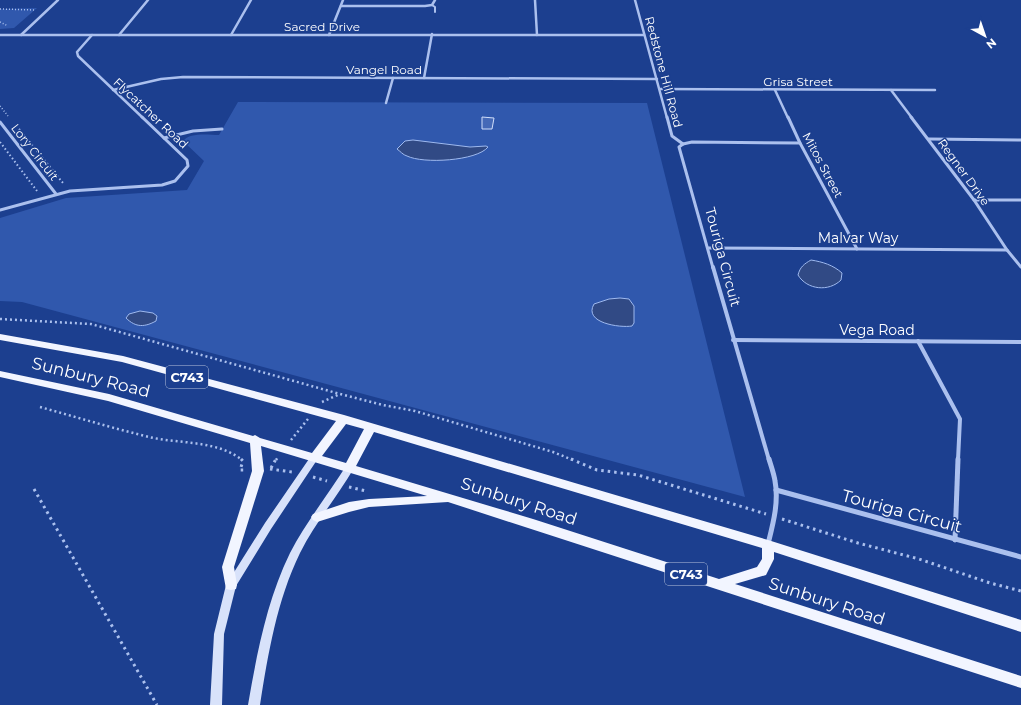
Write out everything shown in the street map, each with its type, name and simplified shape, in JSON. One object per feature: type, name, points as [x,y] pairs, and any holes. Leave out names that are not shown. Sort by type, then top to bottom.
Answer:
[{"type":"main road","name":"Sunbury Road","points":[[0,337],[124,359],[371,426],[768,545],[1021,626]]},
{"type":"main road","name":"Sunbury Road","points":[[0,374],[109,398],[255,439],[453,499],[1021,682]]},
{"type":"main road","points":[[216,705],[219,634],[231,585],[303,474],[344,419]]},
{"type":"main road","points":[[254,705],[268,628],[289,566],[317,517],[349,468],[371,426]]},
{"type":"main road","points":[[231,585],[228,566],[258,471],[255,439]]},
{"type":"main road","points":[[317,517],[349,507],[369,503],[453,499]]},
{"type":"main road","points":[[719,584],[760,571],[768,559],[768,545]]},
{"type":"street","points":[[20,36],[58,0]]},
{"type":"street","points":[[119,35],[148,0]]},
{"type":"street","points":[[231,35],[251,0]]},
{"type":"street","points":[[329,35],[343,0]]},
{"type":"street","points":[[341,6],[432,5],[435,0]]},
{"type":"street","points":[[534,0],[537,35]]},
{"type":"street","name":"Redstone Hill Road","points":[[635,0],[672,136],[683,144]]},
{"type":"street","points":[[424,78],[432,34]]},
{"type":"street","name":"Sacred Drive","points":[[0,36],[432,34],[644,35]]},
{"type":"street","name":"Flycatcher Road","points":[[0,210],[56,194],[84,189],[162,185],[175,181],[188,166],[187,160],[78,56],[77,52],[92,35]]},
{"type":"street","name":"Vangel Road","points":[[113,90],[161,79],[183,77],[657,79]]},
{"type":"street","points":[[386,103],[393,78]]},
{"type":"street","name":"Grisa Street","points":[[660,89],[935,90]]},
{"type":"street","name":"Mitos Street","points":[[775,90],[800,143],[858,249]]},
{"type":"street","name":"Regner Drive","points":[[892,90],[974,200],[1007,250],[1021,267]]},
{"type":"street","name":"Lory Circuit","points":[[0,122],[56,194]]},
{"type":"street","points":[[164,138],[193,131],[222,129]]},
{"type":"street","points":[[929,139],[1021,140]]},
{"type":"street","points":[[683,144],[692,142],[800,143]]},
{"type":"street","name":"Touriga Circuit","points":[[683,144],[679,147],[733,340],[775,480],[776,490],[774,517],[768,545]]},
{"type":"street","points":[[974,200],[1021,200]]},
{"type":"street","name":"Malvar Way","points":[[708,248],[1007,250]]},
{"type":"street","name":"Vega Road","points":[[733,340],[1021,342]]},
{"type":"street","points":[[918,341],[960,419],[955,540]]},
{"type":"street","name":"Touriga Circuit","points":[[776,490],[1021,557]]},
{"type":"lane","points":[[432,5],[435,7],[435,12]]},
{"type":"path","points":[[0,9],[48,10]]},
{"type":"path","points":[[0,106],[10,118]]},
{"type":"path","points":[[14,124],[62,183]]},
{"type":"path","points":[[0,142],[37,191]]},
{"type":"path","points":[[0,319],[91,324],[340,394],[383,405],[415,411],[546,450],[597,470],[638,476],[858,543],[919,559],[990,583],[1021,591]]},
{"type":"path","points":[[271,468],[284,449],[322,402],[340,394]]},
{"type":"path","points":[[40,407],[163,440],[207,446],[237,454],[243,461],[240,470],[258,471],[271,468],[303,474],[339,485],[370,492]]},
{"type":"path","points":[[34,489],[157,705]]},
{"type":"shaded area","points":[[37,8],[14,28],[0,29],[0,9]]},
{"type":"shaded area","points":[[238,102],[647,103],[745,497],[22,302],[0,301],[0,218],[66,198],[187,190],[204,161],[183,141],[190,136],[195,135],[219,135]]},
{"type":"shaded area","points":[[413,140],[470,147],[488,147],[482,152],[462,158],[449,160],[425,160],[403,154],[397,149],[405,141]]},
{"type":"shaded area","points":[[811,260],[828,264],[839,270],[842,273],[841,280],[836,284],[824,288],[818,288],[807,284],[798,275],[803,266]]},
{"type":"shaded area","points":[[609,299],[629,299],[634,306],[634,323],[632,326],[619,326],[604,323],[594,316],[592,310],[594,304]]},
{"type":"shaded area","points":[[140,311],[153,313],[157,316],[156,321],[141,326],[133,324],[126,318],[129,314]]},
{"type":"building","points":[[482,117],[494,118],[492,129],[482,129]]}]
